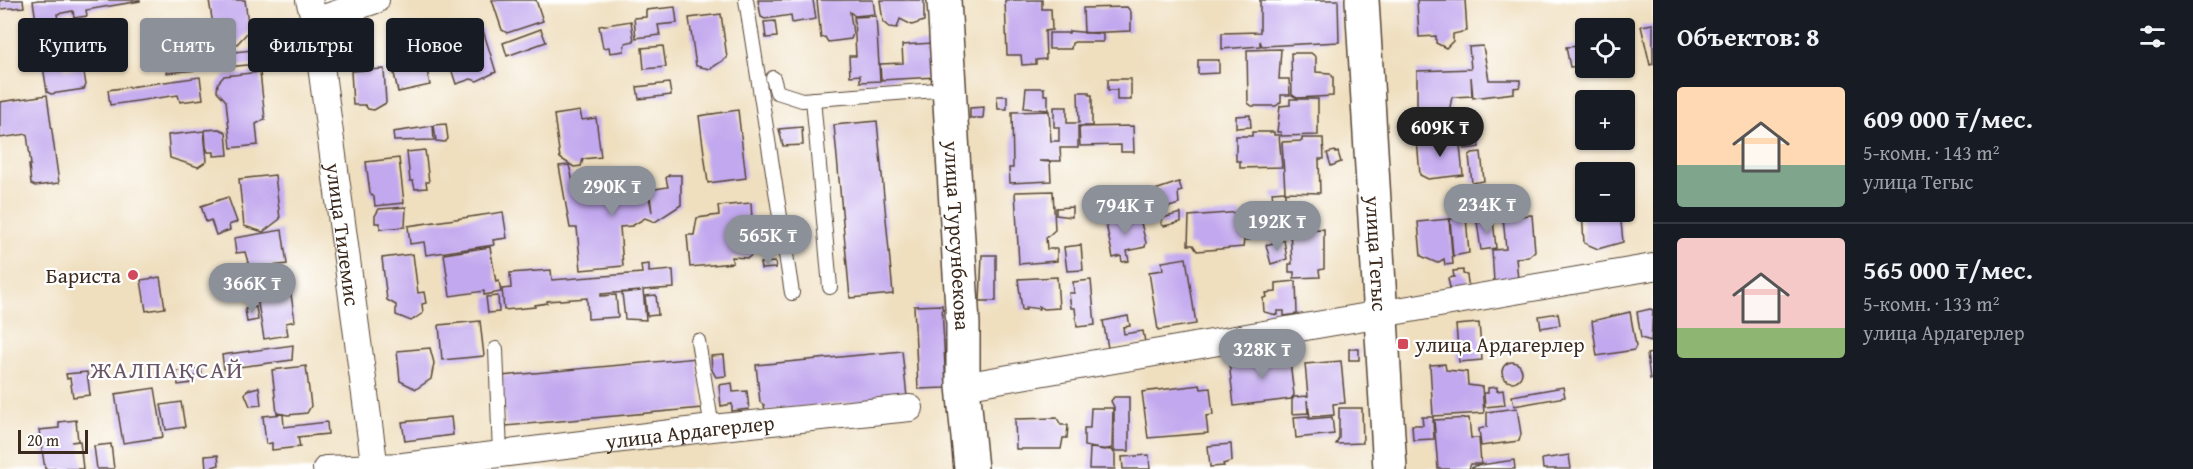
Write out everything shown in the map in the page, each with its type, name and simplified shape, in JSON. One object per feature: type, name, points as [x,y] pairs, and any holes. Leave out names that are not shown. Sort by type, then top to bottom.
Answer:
[{"type":"street","points":[[312,10],[376,0]]},
{"type":"street","name":"улица Турсунбекова","points":[[944,0],[963,324],[963,386],[971,469]]},
{"type":"street","name":"улица Тегыс","points":[[1362,0],[1390,469]]},
{"type":"street","name":"улица Тилемис","points":[[312,10],[375,468]]},
{"type":"street","points":[[963,386],[1653,267]]},
{"type":"street","name":"улица Ардагерлер","points":[[326,469],[404,466],[712,428],[910,408]]},
{"type":"lane","points":[[746,0],[792,293]]},
{"type":"lane","points":[[773,78],[777,92],[802,100],[950,89]]},
{"type":"lane","points":[[813,99],[830,287]]},
{"type":"lane","points":[[698,341],[712,428]]},
{"type":"lane","points":[[496,349],[500,455]]},
{"type":"building","points":[[0,0],[23,0],[24,7],[0,9]]},
{"type":"building","points":[[140,0],[86,10],[87,16],[74,18],[73,11],[57,14],[58,18],[36,18],[33,1]]},
{"type":"building","points":[[209,0],[245,0],[248,32],[236,44],[236,18],[212,18]]},
{"type":"building","points":[[492,0],[536,0],[543,21],[507,33],[502,30]]},
{"type":"building","points":[[758,0],[813,0],[816,19],[792,23],[791,15],[765,19],[761,17]]},
{"type":"building","points":[[817,0],[873,0],[875,14],[855,16],[850,12],[853,34],[851,39],[828,42],[825,37],[821,38]]},
{"type":"building","points":[[880,0],[924,0],[924,21],[912,25],[900,19],[897,28],[889,27],[883,22]]},
{"type":"building","points":[[1005,0],[1042,0],[1042,9],[1051,9],[1052,30],[1045,31],[1046,59],[1036,60],[1036,64],[1022,65],[1021,55],[1007,55]]},
{"type":"building","points":[[1260,0],[1338,0],[1339,42],[1262,46],[1260,41],[1260,46],[1222,49],[1222,33],[1260,32]]},
{"type":"building","points":[[1417,0],[1465,0],[1467,31],[1453,34],[1453,41],[1446,48],[1436,43],[1436,36],[1419,37]]},
{"type":"building","points":[[675,7],[677,23],[658,25],[660,35],[636,38],[634,18],[646,17],[646,10]]},
{"type":"building","points":[[1127,7],[1131,12],[1131,31],[1084,33],[1083,8]]},
{"type":"building","points":[[721,14],[727,58],[710,69],[696,66],[689,18]]},
{"type":"building","points":[[876,16],[880,81],[860,82],[860,75],[850,76],[849,56],[856,56],[854,17]]},
{"type":"building","points":[[631,21],[634,41],[625,43],[624,51],[610,53],[609,47],[603,48],[599,26]]},
{"type":"building","points":[[775,21],[777,37],[766,38],[764,22]]},
{"type":"building","points":[[1653,24],[1653,64],[1650,65],[1641,26]]},
{"type":"building","points":[[541,29],[546,42],[507,56],[503,43]]},
{"type":"building","points":[[1069,31],[1103,34],[1103,42],[1075,42],[1072,43],[1071,49],[1049,49],[1049,33],[1069,33]]},
{"type":"building","points":[[484,33],[496,72],[477,81],[471,79],[456,84],[452,72],[484,72]]},
{"type":"building","points":[[933,43],[936,77],[881,80],[880,64],[903,63],[902,45]]},
{"type":"building","points":[[663,46],[666,67],[644,69],[642,48]]},
{"type":"building","points":[[1483,46],[1489,80],[1520,80],[1520,87],[1514,88],[1514,93],[1473,98],[1471,77],[1472,96],[1452,97],[1449,112],[1442,115],[1417,113],[1417,71],[1471,69],[1469,47]]},
{"type":"building","points":[[1575,46],[1575,67],[1570,67],[1566,47]]},
{"type":"building","points":[[1281,49],[1279,79],[1289,79],[1290,95],[1281,95],[1281,102],[1276,106],[1252,106],[1248,103],[1247,50]]},
{"type":"building","points":[[248,50],[248,65],[236,66],[236,52]]},
{"type":"building","points":[[1291,53],[1311,53],[1316,57],[1316,72],[1330,73],[1333,77],[1333,96],[1297,98],[1292,95]]},
{"type":"building","points":[[1198,60],[1219,60],[1219,73],[1198,74]]},
{"type":"building","points":[[384,69],[386,103],[374,110],[368,109],[365,105],[353,105],[351,72],[374,72],[374,70]]},
{"type":"building","points":[[44,72],[84,72],[86,85],[84,89],[51,94],[47,92]]},
{"type":"building","points":[[260,72],[265,119],[256,124],[258,145],[231,148],[226,101],[217,91],[218,83],[224,76]]},
{"type":"building","points":[[394,72],[427,72],[430,85],[398,92]]},
{"type":"building","points":[[200,77],[203,99],[180,102],[178,95],[110,105],[108,90]]},
{"type":"building","points":[[1108,79],[1131,79],[1131,100],[1117,100],[1117,90],[1108,90]]},
{"type":"building","points":[[669,83],[671,95],[639,99],[637,87]]},
{"type":"building","points":[[1026,88],[1044,88],[1044,95],[1048,95],[1048,110],[1024,108]]},
{"type":"building","points":[[1078,92],[1089,92],[1089,95],[1092,95],[1092,126],[1078,126],[1078,148],[1060,148],[1061,161],[1039,161],[1050,162],[1051,181],[1010,183],[1009,168],[1013,168],[1012,112],[1049,111],[1051,141],[1059,141],[1059,127],[1054,127],[1054,107],[1067,107],[1067,123],[1079,123]]},
{"type":"building","points":[[47,95],[59,183],[35,186],[31,184],[27,134],[0,138],[0,102]]},
{"type":"building","points":[[997,96],[1007,96],[1007,109],[998,109]]},
{"type":"building","points":[[1290,99],[1318,99],[1318,135],[1281,136],[1281,132],[1277,132],[1280,106],[1290,105]]},
{"type":"building","points":[[984,107],[983,118],[970,118],[970,108]]},
{"type":"building","points":[[738,110],[746,178],[708,183],[699,116]]},
{"type":"building","points":[[580,111],[582,120],[596,118],[601,157],[583,159],[581,166],[574,167],[560,158],[554,115]]},
{"type":"building","points":[[1250,115],[1251,127],[1236,128],[1236,116]]},
{"type":"building","points":[[877,121],[893,294],[850,298],[834,125]]},
{"type":"building","points":[[446,124],[448,139],[445,142],[436,141],[434,125]]},
{"type":"building","points":[[433,126],[434,140],[394,141],[393,132]]},
{"type":"building","points":[[1133,126],[1134,152],[1121,152],[1121,145],[1080,146],[1079,127]]},
{"type":"building","points":[[802,127],[803,145],[783,146],[779,129]]},
{"type":"building","points":[[219,129],[226,132],[228,155],[214,156],[214,152],[208,152],[206,147],[205,130]]},
{"type":"building","points":[[204,131],[207,161],[198,167],[170,158],[168,135]]},
{"type":"building","points":[[1252,132],[1274,132],[1274,135],[1279,135],[1282,167],[1240,168],[1240,161],[1236,161],[1236,136],[1252,136]]},
{"type":"building","points":[[1459,136],[1463,175],[1428,179],[1420,175],[1417,140]]},
{"type":"building","points":[[1478,136],[1479,147],[1465,149],[1462,146],[1463,138]]},
{"type":"building","points":[[1302,138],[1323,138],[1324,159],[1319,159],[1320,193],[1285,192],[1285,199],[1273,200],[1272,192],[1285,191],[1282,142],[1302,141]]},
{"type":"building","points":[[425,150],[429,182],[426,182],[427,188],[415,189],[413,181],[410,181],[407,152]]},
{"type":"building","points":[[1338,152],[1341,162],[1331,166],[1327,153]]},
{"type":"building","points":[[1481,152],[1484,181],[1472,183],[1469,156],[1472,153]]},
{"type":"building","points":[[399,158],[404,203],[375,206],[374,197],[370,193],[366,162]]},
{"type":"building","points":[[569,165],[575,190],[606,185],[608,197],[648,191],[652,212],[649,190],[668,187],[666,178],[669,175],[681,175],[681,205],[655,222],[645,218],[632,226],[620,227],[623,266],[581,270],[577,228],[570,228],[559,166]]},
{"type":"building","points":[[275,175],[280,219],[263,232],[244,226],[239,179]]},
{"type":"building","points":[[1179,182],[1182,191],[1178,192],[1179,204],[1163,209],[1159,200],[1155,201],[1152,191]]},
{"type":"building","points":[[1053,191],[1055,230],[1046,238],[1047,249],[1057,249],[1057,261],[1019,264],[1015,192]]},
{"type":"building","points":[[1482,196],[1484,209],[1478,210],[1473,215],[1458,217],[1453,213],[1452,205],[1463,204],[1463,198]]},
{"type":"building","points":[[228,197],[237,222],[229,225],[230,230],[216,235],[211,220],[206,222],[201,206]]},
{"type":"building","points":[[751,203],[754,253],[748,258],[732,257],[733,263],[690,267],[687,235],[694,235],[697,218],[719,215],[718,206]]},
{"type":"building","points":[[406,207],[405,227],[380,229],[380,223],[375,223],[375,216],[379,209]]},
{"type":"building","points":[[1072,207],[1072,217],[1056,215],[1056,208]]},
{"type":"building","points":[[503,212],[507,238],[493,240],[494,245],[426,255],[424,242],[410,244],[408,226]]},
{"type":"building","points":[[1241,212],[1242,221],[1249,221],[1250,240],[1244,240],[1243,247],[1197,251],[1193,245],[1188,245],[1189,216]]},
{"type":"building","points":[[1181,213],[1181,222],[1164,226],[1161,224],[1162,218]]},
{"type":"building","points":[[1122,214],[1125,223],[1140,219],[1146,243],[1145,247],[1127,251],[1129,261],[1122,262],[1121,256],[1113,258],[1105,219]]},
{"type":"building","points":[[1532,215],[1535,251],[1528,257],[1516,258],[1518,280],[1494,282],[1492,250],[1506,249],[1503,217]]},
{"type":"building","points":[[1466,217],[1469,253],[1453,256],[1450,219]]},
{"type":"building","points":[[1449,219],[1453,264],[1445,265],[1444,259],[1437,263],[1421,256],[1418,222]]},
{"type":"building","points":[[1493,220],[1496,248],[1481,250],[1477,222]]},
{"type":"building","points":[[1583,222],[1621,222],[1623,242],[1598,249],[1584,243]]},
{"type":"building","points":[[1324,229],[1324,269],[1319,270],[1320,277],[1294,278],[1294,272],[1289,272],[1289,264],[1292,264],[1290,230]]},
{"type":"building","points":[[282,230],[287,264],[250,269],[245,252],[236,253],[234,238]]},
{"type":"building","points":[[771,238],[772,243],[775,242],[775,252],[760,252],[759,239]]},
{"type":"building","points":[[1284,240],[1287,259],[1271,264],[1266,245]]},
{"type":"building","points":[[1081,245],[1083,270],[1067,271],[1064,247]]},
{"type":"building","points":[[490,247],[496,282],[499,281],[501,292],[484,295],[484,291],[450,296],[444,254]]},
{"type":"building","points":[[413,254],[418,293],[424,292],[426,303],[422,304],[423,313],[411,321],[396,315],[396,305],[387,300],[382,258]]},
{"type":"building","points":[[982,255],[996,255],[996,301],[980,301]]},
{"type":"building","points":[[1186,258],[1196,324],[1158,330],[1149,272],[1163,270],[1162,262]]},
{"type":"building","points":[[775,262],[776,268],[761,269],[760,263]]},
{"type":"building","points":[[649,264],[649,272],[673,270],[674,288],[643,290],[646,320],[625,319],[622,293],[641,291],[601,294],[601,296],[616,295],[618,317],[588,319],[587,298],[547,301],[535,307],[504,310],[502,289],[511,288],[510,273],[551,270],[552,280],[642,273],[641,265]]},
{"type":"building","points":[[1463,270],[1463,274],[1467,275],[1469,290],[1451,293],[1448,278],[1454,277],[1453,271]]},
{"type":"building","points":[[288,275],[295,321],[286,323],[288,335],[264,339],[254,280]]},
{"type":"building","points":[[160,277],[165,308],[146,311],[141,280]]},
{"type":"building","points":[[1057,277],[1059,308],[1044,309],[1039,306],[1039,309],[1026,307],[1026,310],[1022,310],[1018,279]]},
{"type":"building","points":[[1091,280],[1095,325],[1077,327],[1075,308],[1071,308],[1069,293],[1074,293],[1073,282]]},
{"type":"building","points":[[1296,281],[1297,314],[1284,316],[1284,311],[1277,311],[1277,315],[1264,312],[1263,298],[1267,297],[1266,293],[1276,292],[1276,283]]},
{"type":"building","points":[[656,295],[658,315],[647,316],[645,296]]},
{"type":"building","points":[[498,296],[499,312],[488,313],[486,297]]},
{"type":"building","points":[[942,305],[946,388],[918,389],[914,306]]},
{"type":"building","points":[[256,307],[258,320],[247,322],[245,309]]},
{"type":"building","points":[[1653,310],[1651,341],[1641,338],[1637,312]]},
{"type":"building","points":[[1630,312],[1636,346],[1634,350],[1597,356],[1592,321]]},
{"type":"building","points":[[1558,313],[1560,325],[1541,328],[1539,316]]},
{"type":"building","points":[[1128,316],[1130,326],[1123,327],[1124,334],[1143,331],[1145,342],[1108,348],[1103,321]]},
{"type":"building","points":[[480,321],[484,356],[442,360],[439,325]]},
{"type":"building","points":[[1479,323],[1482,360],[1459,362],[1456,325]]},
{"type":"building","points":[[293,345],[292,360],[224,369],[222,355]]},
{"type":"building","points":[[430,348],[434,363],[431,379],[416,389],[400,381],[397,351]]},
{"type":"building","points":[[1349,349],[1359,349],[1359,360],[1349,360]]},
{"type":"building","points":[[902,351],[907,397],[765,411],[764,405],[760,402],[756,365]]},
{"type":"building","points":[[1653,353],[1653,379],[1650,379],[1647,354]]},
{"type":"building","points":[[1289,354],[1294,395],[1291,399],[1234,406],[1229,362]]},
{"type":"building","points":[[724,355],[726,376],[716,377],[712,370],[711,356]]},
{"type":"building","points":[[697,358],[702,408],[506,426],[501,376]]},
{"type":"building","points":[[1341,361],[1345,403],[1333,404],[1334,415],[1310,417],[1307,400],[1308,413],[1292,414],[1294,397],[1308,396],[1305,364]]},
{"type":"building","points":[[1512,362],[1519,365],[1522,372],[1519,379],[1512,382],[1505,379],[1502,372],[1505,365]]},
{"type":"building","points":[[1445,364],[1446,370],[1467,372],[1468,385],[1482,387],[1484,413],[1433,416],[1430,365]]},
{"type":"building","points":[[306,366],[311,406],[307,413],[288,415],[277,413],[272,370]]},
{"type":"building","points":[[201,369],[202,375],[191,377],[192,383],[178,385],[177,371]]},
{"type":"building","points":[[87,372],[90,395],[73,397],[70,378],[67,379],[66,374]]},
{"type":"building","points":[[732,383],[733,392],[747,391],[749,409],[732,411],[732,404],[721,406],[719,385]]},
{"type":"building","points":[[1200,385],[1201,389],[1210,388],[1213,415],[1206,416],[1208,433],[1148,438],[1142,392]]},
{"type":"building","points":[[259,387],[261,405],[250,406],[245,394],[247,390]]},
{"type":"building","points":[[1497,387],[1497,391],[1503,390],[1505,405],[1485,407],[1484,393],[1488,393],[1488,388]]},
{"type":"building","points":[[1563,387],[1565,397],[1514,406],[1512,396]]},
{"type":"building","points":[[155,388],[163,437],[123,443],[115,394]]},
{"type":"building","points":[[1114,397],[1129,397],[1129,451],[1114,451],[1114,407],[1111,401]]},
{"type":"building","points":[[181,402],[185,427],[166,430],[161,405]]},
{"type":"building","points":[[1091,408],[1113,408],[1112,448],[1104,450],[1084,446],[1084,428],[1090,428]]},
{"type":"building","points":[[1339,408],[1362,408],[1363,443],[1336,444],[1339,438]]},
{"type":"building","points":[[1517,408],[1521,434],[1519,441],[1481,446],[1479,429],[1487,427],[1487,412]]},
{"type":"building","points":[[283,414],[284,427],[327,422],[328,434],[298,437],[300,447],[272,450],[272,443],[266,444],[263,416]]},
{"type":"building","points":[[1308,416],[1309,419],[1332,417],[1334,434],[1296,438],[1294,417]]},
{"type":"building","points":[[451,417],[453,435],[405,441],[402,422]]},
{"type":"building","points":[[1422,417],[1433,417],[1434,439],[1413,440],[1412,425],[1423,425]]},
{"type":"building","points":[[1057,418],[1061,425],[1068,425],[1067,438],[1063,438],[1061,449],[1016,449],[1015,419]]},
{"type":"building","points":[[1469,418],[1471,438],[1479,438],[1481,464],[1471,464],[1469,469],[1438,469],[1434,420]]},
{"type":"building","points":[[76,420],[78,441],[71,442],[80,441],[83,469],[45,469],[39,430],[59,428],[59,422]]},
{"type":"building","points":[[111,444],[114,469],[97,469],[94,446]]},
{"type":"building","points":[[1231,444],[1232,461],[1223,464],[1224,466],[1210,467],[1208,446]]},
{"type":"building","points":[[1090,448],[1112,450],[1115,454],[1115,469],[1089,469]]},
{"type":"building","points":[[218,455],[219,465],[206,469],[205,456]]},
{"type":"building","points":[[1149,455],[1150,469],[1123,469],[1122,457]]},
{"type":"building","points":[[1569,455],[1571,469],[1543,469],[1542,459]]},
{"type":"building","points":[[1514,460],[1515,469],[1471,469],[1474,466]]},
{"type":"place","name":"Бариста","points":[[133,275]]},
{"type":"place","name":"улица Ардагерлер","points":[[1403,344]]},
{"type":"district","name":"ЖАЛПАҚСАЙ","points":[[167,369]]}]
